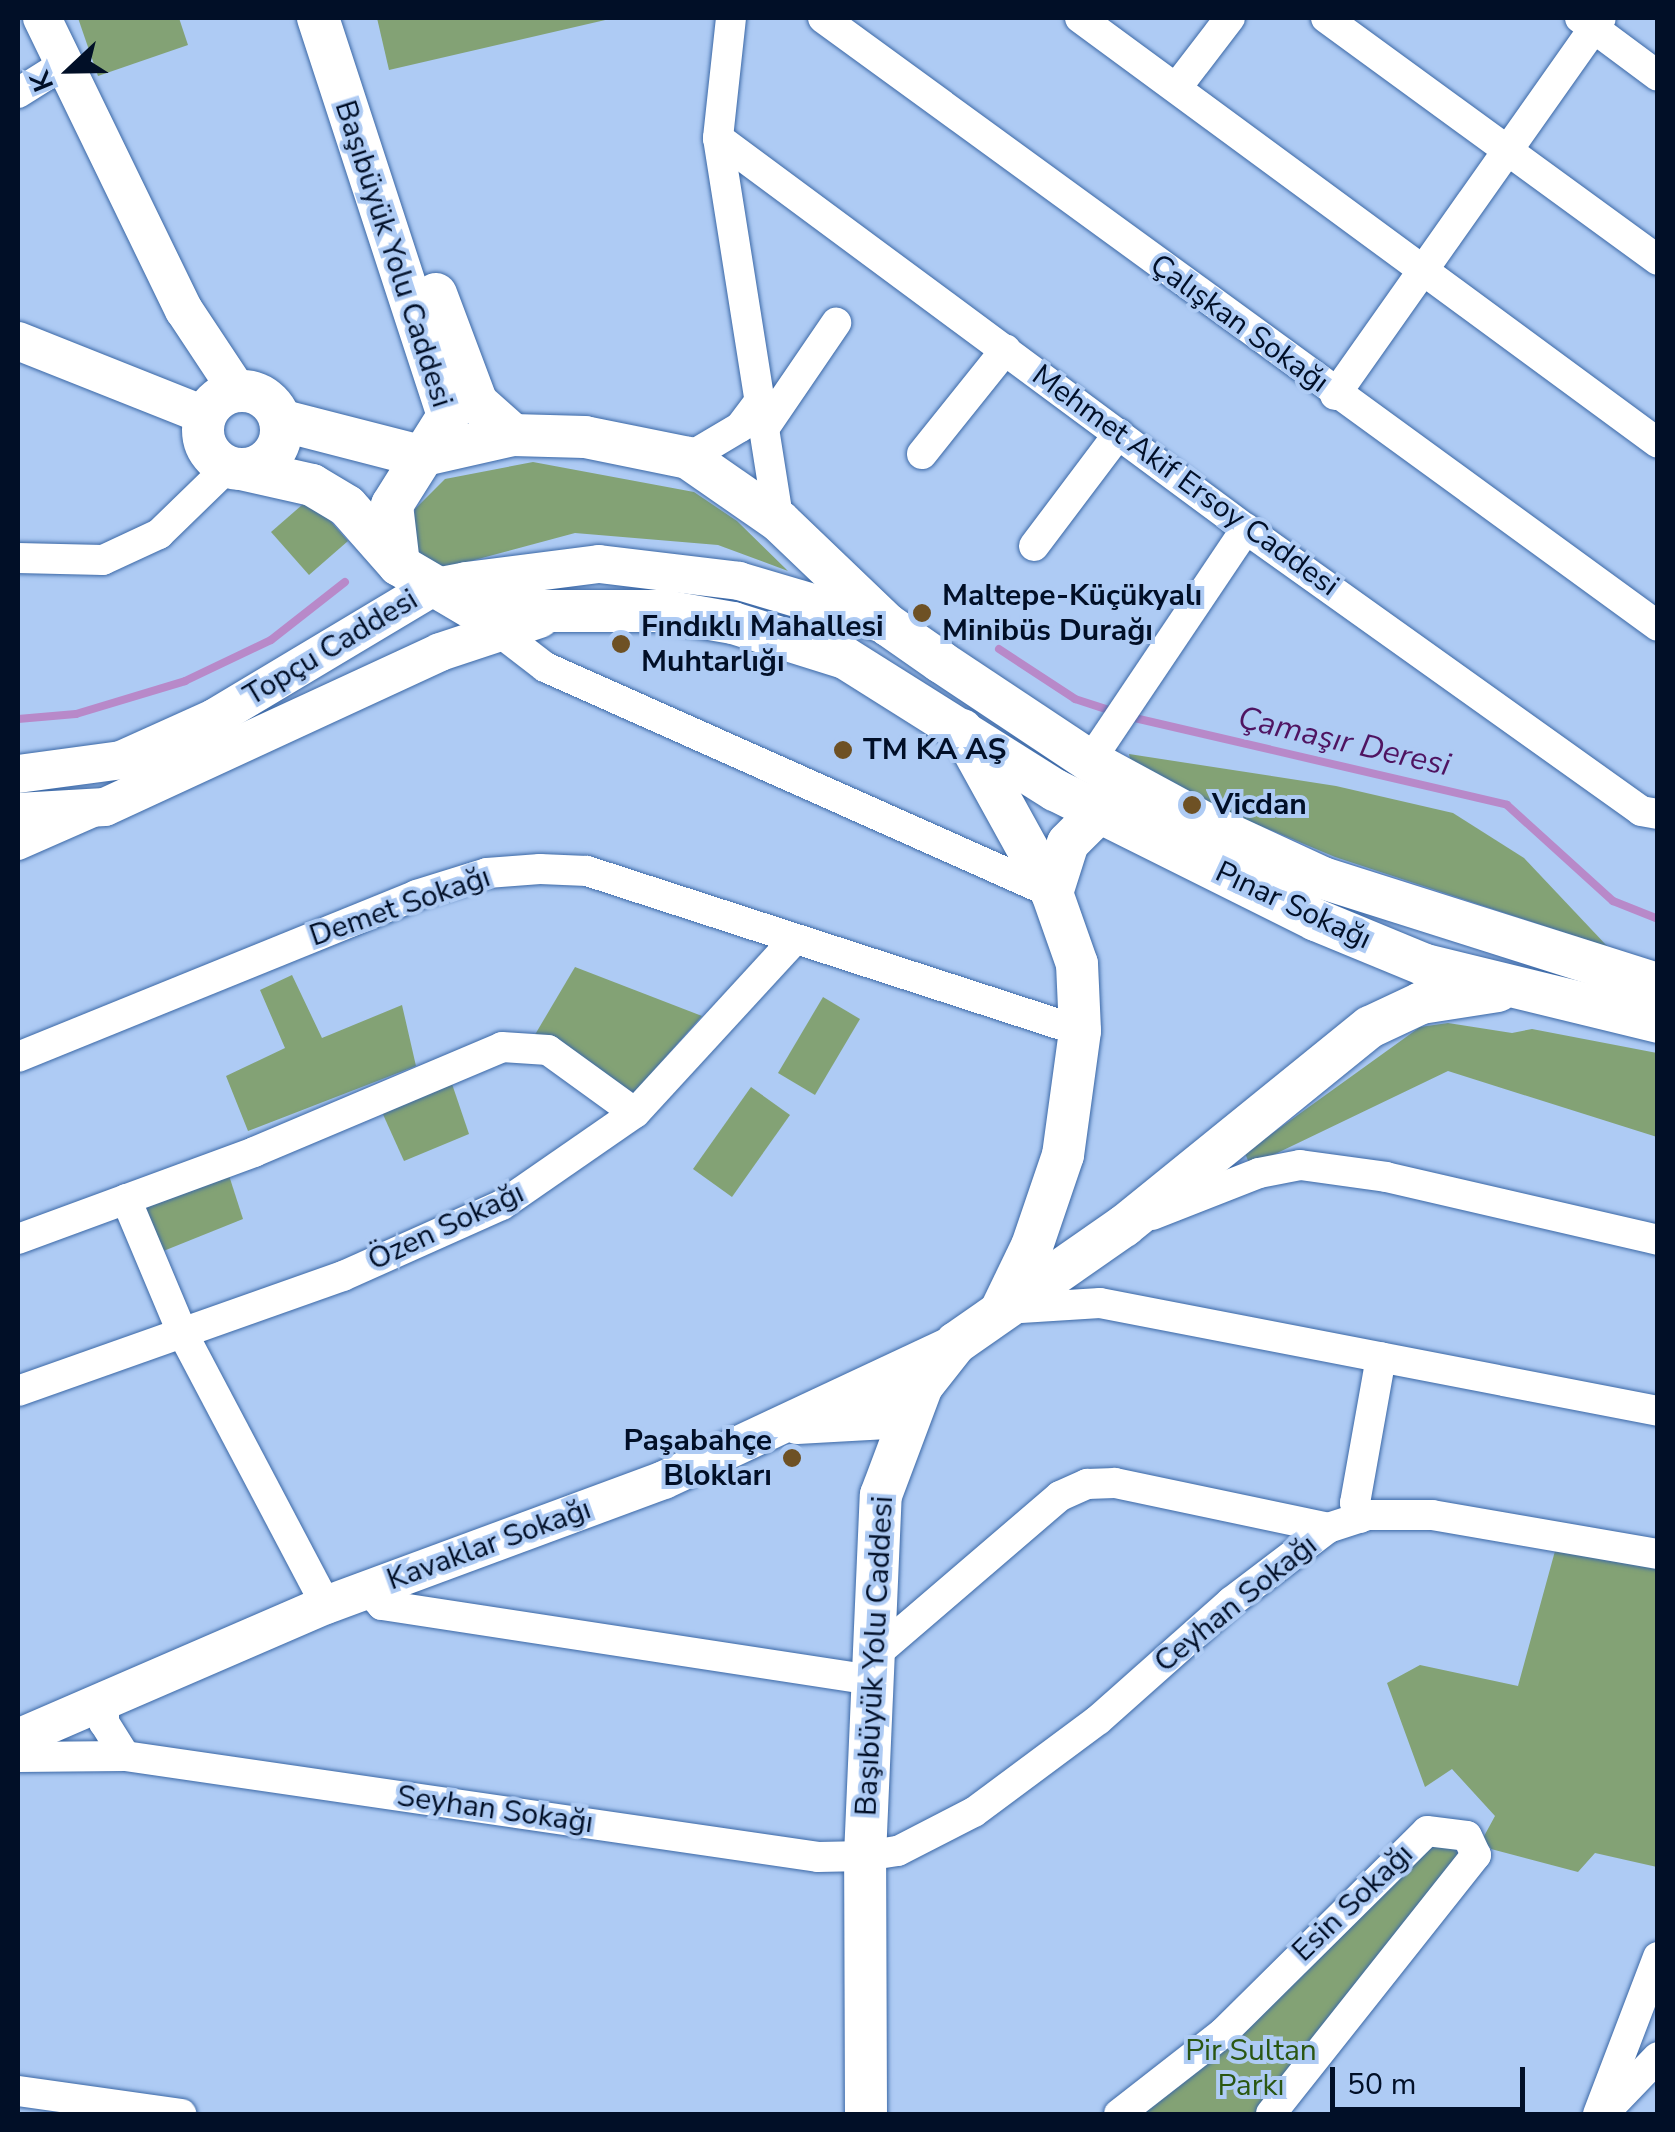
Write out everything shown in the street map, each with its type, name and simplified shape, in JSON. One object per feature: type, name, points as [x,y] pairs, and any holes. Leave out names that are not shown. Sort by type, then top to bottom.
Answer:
[{"type":"main road","name":"Başıbüyük Yolu Caddesi","points":[[318,18],[448,416],[392,504],[415,577]]},
{"type":"main road","name":"Başıbüyük Yolu Caddesi","points":[[341,18],[380,144],[477,403],[513,435]]},
{"type":"main road","points":[[221,432],[266,399],[280,420],[420,456],[513,435],[585,437],[688,458],[779,521],[888,624],[1090,760],[1273,860],[1381,898],[1393,951],[1370,1027]]},
{"type":"main road","points":[[221,432],[272,454],[280,420]]},
{"type":"main road","points":[[221,432],[346,506],[415,577],[476,611],[664,612],[733,623],[846,658],[958,723]]},
{"type":"main road","name":"Başıbüyük Yolu Caddesi","points":[[866,2114],[865,1856],[881,1495],[905,1419],[956,1343],[1002,1309],[1032,1246],[1062,1155],[1080,1031],[1077,964],[1052,893],[958,723]]},
{"type":"main road","name":"Pınar Sokağı","points":[[958,723],[1098,814],[1393,951],[1518,988],[1658,1022]]},
{"type":"main road","points":[[1052,893],[1068,843],[1098,814],[1152,810],[1204,823]]},
{"type":"main road","name":"Pınar Sokağı","points":[[1381,898],[1658,984]]},
{"type":"main road","points":[[1002,1309],[1124,1226],[1370,1027],[1421,1002],[1518,988]]},
{"type":"street","points":[[18,558],[102,560],[159,534],[221,432],[184,310],[42,18]]},
{"type":"street","points":[[732,18],[718,138],[779,521]]},
{"type":"street","name":"Çalışkan Sokağı","points":[[823,18],[1335,395],[1658,626]]},
{"type":"street","points":[[1080,18],[1658,442]]},
{"type":"street","points":[[1177,87],[1230,18]]},
{"type":"street","points":[[1326,18],[1658,260]]},
{"type":"street","points":[[1335,395],[1508,150],[1591,21],[1658,76]]},
{"type":"street","points":[[18,92],[64,64]]},
{"type":"street","name":"Mehmet Akif Ersoy Caddesi","points":[[718,138],[1246,529],[1641,811],[1658,814]]},
{"type":"street","points":[[688,458],[760,418],[836,323]]},
{"type":"street","points":[[18,340],[102,374],[221,432]]},
{"type":"street","points":[[922,454],[1006,349]]},
{"type":"street","points":[[1034,546],[1119,433]]},
{"type":"street","points":[[1090,760],[1246,529]]},
{"type":"street","name":"Topçu Caddesi","points":[[18,774],[121,760],[183,732],[415,577],[599,564],[739,582],[888,624]]},
{"type":"street","name":"Topçu Caddesi","points":[[18,812],[105,807],[497,630],[561,613]]},
{"type":"street","points":[[497,630],[545,667],[1052,893]]},
{"type":"street","points":[[18,846],[105,807]]},
{"type":"street","name":"Demet Sokağı","points":[[18,1057],[416,895],[487,873],[587,871],[1080,1031]]},
{"type":"street","name":"Özen Sokağı","points":[[18,1391],[343,1276],[502,1205],[635,1113],[795,939]]},
{"type":"street","points":[[18,1239],[502,1047],[548,1050],[635,1113]]},
{"type":"street","points":[[1124,1226],[1259,1173],[1300,1164],[1386,1177],[1658,1240]]},
{"type":"street","points":[[126,1199],[182,1332],[326,1605]]},
{"type":"street","points":[[1002,1309],[1100,1303],[1658,1410]]},
{"type":"street","points":[[881,1495],[848,1407],[956,1343]]},
{"type":"street","points":[[1360,1518],[1355,1503],[1381,1358]]},
{"type":"street","name":"Kavaklar Sokağı","points":[[18,1738],[104,1696],[326,1605],[664,1480],[752,1438],[848,1407],[905,1419]]},
{"type":"street","points":[[368,1589],[382,1605],[871,1669],[1060,1496],[1087,1484],[1115,1484],[1328,1528]]},
{"type":"street","name":"Ceyhan Sokağı","points":[[865,1856],[898,1850],[974,1812],[1098,1720],[1232,1602],[1328,1528],[1360,1518],[1432,1516],[1658,1554]]},
{"type":"street","points":[[104,1696],[104,1723],[125,1756]]},
{"type":"street","name":"Seyhan Sokağı","points":[[18,1757],[125,1756],[818,1856],[865,1856]]},
{"type":"street","name":"Esin Sokağı","points":[[1119,2114],[1223,2033],[1427,1831],[1467,1836],[1476,1855],[1271,2114]]},
{"type":"street","points":[[1600,2114],[1658,1957]]},
{"type":"street","points":[[1600,2114],[1658,2057]]},
{"type":"street","points":[[18,2091],[181,2114]]},
{"type":"green space","points":[[78,18],[179,18],[188,45],[98,76]]},
{"type":"green space","points":[[377,18],[614,18],[389,70]]},
{"type":"green space","points":[[533,462],[694,492],[737,521],[788,571],[718,545],[575,533],[441,569],[418,565],[410,539],[415,509],[445,479]]},
{"type":"green space","points":[[310,498],[348,541],[309,575],[271,532]]},
{"type":"green space","points":[[1129,754],[1336,786],[1453,813],[1524,858],[1608,947],[1335,857],[1153,781],[1131,764]]},
{"type":"green space","points":[[575,967],[702,1016],[632,1095],[533,1038]]},
{"type":"green space","points":[[292,975],[322,1038],[402,1005],[416,1066],[248,1131],[226,1076],[285,1048],[260,990]]},
{"type":"green space","points":[[823,997],[860,1019],[815,1095],[778,1073]]},
{"type":"green space","points":[[1448,1023],[1512,1033],[1532,1029],[1657,1053],[1657,1137],[1448,1071],[1250,1166],[1245,1153],[1420,1027]]},
{"type":"green space","points":[[451,1081],[469,1134],[404,1161],[381,1110]]},
{"type":"green space","points":[[751,1087],[790,1115],[732,1197],[693,1169]]},
{"type":"green space","points":[[225,1163],[243,1219],[146,1258],[126,1199]]},
{"type":"green space","points":[[1555,1551],[1657,1566],[1657,1867],[1595,1853],[1578,1872],[1491,1849],[1483,1838],[1495,1816],[1452,1769],[1425,1787],[1387,1683],[1420,1665],[1518,1686]]},
{"type":"green space","name":"Pir Sultan Parkı","points":[[1427,1831],[1476,1855],[1271,2114],[1119,2114]]},
{"type":"waterway","name":"Çamaşır Deresi","points":[[18,719],[76,714],[185,681],[271,640],[345,582]]},
{"type":"waterway","name":"Çamaşır Deresi","points":[[999,649],[1075,699],[1113,711]]},
{"type":"waterway","name":"Çamaşır Deresi","points":[[1126,716],[1507,805],[1613,901],[1658,919]]},
{"type":"place","name":"Maltepe-Küçükyalı Minibüs Durağı","points":[[922,613]]},
{"type":"place","name":"Fındıklı Mahallesi Muhtarlığı","points":[[621,644]]},
{"type":"place","name":"TM KA AŞ","points":[[843,750]]},
{"type":"place","name":"Vicdan","points":[[1192,805]]},
{"type":"place","name":"Paşabahçe Blokları","points":[[792,1458]]}]
